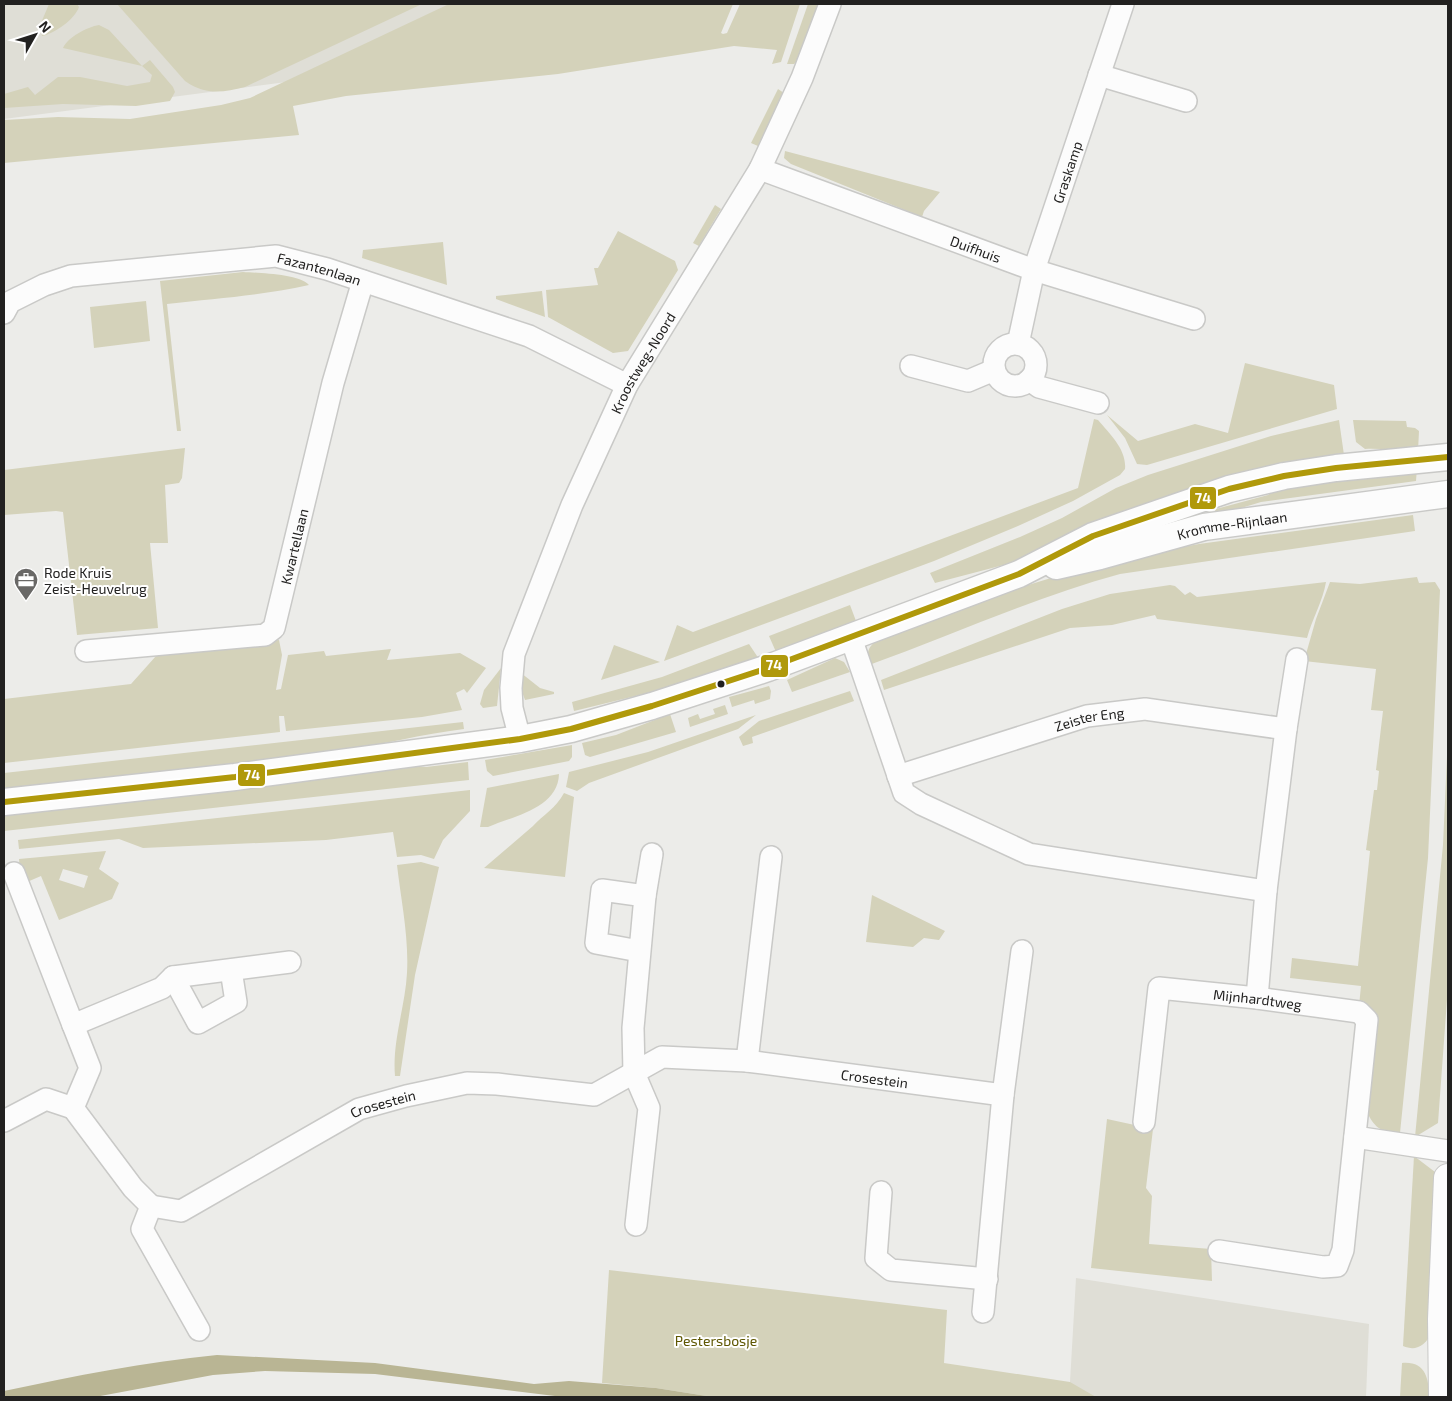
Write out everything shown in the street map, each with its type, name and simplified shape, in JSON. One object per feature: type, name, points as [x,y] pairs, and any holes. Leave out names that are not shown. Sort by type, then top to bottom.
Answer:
[{"type":"main road","points":[[1442,1397],[1442,1319],[1448,1178]]},
{"type":"street","name":"Kroostweg-Noord","points":[[520,739],[512,708],[511,688],[514,654],[572,505],[627,385],[760,169],[802,78],[830,4]]},
{"type":"street","name":"Graskamp","points":[[1018,344],[1034,270],[1123,4]]},
{"type":"street","points":[[1099,75],[1186,101]]},
{"type":"street","name":"Duifhuis","points":[[760,169],[1034,270],[1194,319]]},
{"type":"street","name":"Fazantenlaan","points":[[4,313],[10,302],[44,285],[71,276],[276,256],[327,269],[529,336],[627,385]]},
{"type":"street","name":"Kwartellaan","points":[[86,651],[265,635],[274,628],[333,383],[363,281]]},
{"type":"street","points":[[1011,344],[1018,344],[1025,346],[1034,355],[1035,368],[1029,380],[1023,384],[1009,385],[1003,382],[994,370],[995,356],[999,350],[1011,344]]},
{"type":"street","points":[[911,366],[968,381],[994,370]]},
{"type":"street","points":[[1029,380],[1038,387],[1098,403]]},
{"type":"street","name":"Kromme-Rijnlaan","points":[[4,802],[234,777],[520,739],[571,729],[652,706],[768,668],[851,638],[1020,574],[1093,536],[1196,499],[1284,476],[1336,468],[1448,457]]},
{"type":"street","name":"Kromme-Rijnlaan","points":[[1020,574],[1100,556],[1204,527],[1448,494]]},
{"type":"street","points":[[1196,499],[1197,510],[1204,527]]},
{"type":"street","points":[[851,638],[901,785],[921,804],[1029,854],[1266,891]]},
{"type":"street","points":[[1257,998],[1266,891],[1286,729],[1297,660]]},
{"type":"street","name":"Zeister Eng","points":[[901,785],[1087,716],[1145,709],[1286,729]]},
{"type":"street","points":[[636,1225],[649,1108],[634,1073],[633,1028],[645,896],[652,854]]},
{"type":"street","points":[[747,1061],[771,858]]},
{"type":"street","points":[[14,873],[90,1068],[74,1108]]},
{"type":"street","points":[[639,952],[596,943],[602,890],[645,896]]},
{"type":"street","points":[[983,1312],[988,1279],[1003,1095],[1022,951]]},
{"type":"street","points":[[73,1025],[162,988],[173,977],[290,962]]},
{"type":"street","points":[[173,977],[198,1023],[236,1002],[231,970]]},
{"type":"street","name":"Mijnhardtweg","points":[[1144,1122],[1160,988],[1257,998],[1360,1012],[1367,1020],[1344,1250],[1337,1266],[1323,1267],[1218,1251]]},
{"type":"street","name":"Crosestein","points":[[151,1206],[181,1211],[359,1109],[406,1096],[467,1083],[497,1084],[594,1095],[662,1057],[747,1061],[1003,1095]]},
{"type":"street","points":[[4,1121],[46,1099],[74,1108],[133,1188],[151,1206],[142,1229],[200,1330]]},
{"type":"street","points":[[1355,1138],[1448,1151]]},
{"type":"street","points":[[881,1192],[876,1258],[890,1270],[988,1279]]},
{"type":"shaded area","points":[[4,4],[512,4],[393,68],[4,119]]},
{"type":"shaded area","points":[[1076,1278],[1369,1324],[1366,1397],[1064,1397],[1070,1382]]},
{"type":"shaded area","points":[[217,1355],[375,1363],[534,1384],[569,1381],[656,1388],[713,1397],[563,1397],[375,1374],[265,1371],[213,1375],[95,1397],[4,1397],[4,1391],[57,1380]]},
{"type":"green space","points":[[49,4],[77,4],[79,7],[77,12],[64,25],[42,36],[41,23]]},
{"type":"green space","points":[[117,4],[422,4],[245,87],[229,91],[207,91],[192,86],[185,81]]},
{"type":"green space","points":[[449,4],[733,4],[721,33],[723,34],[727,33],[740,4],[800,4],[781,62],[772,64],[777,50],[734,46],[558,74],[346,96],[293,106],[299,135],[4,163],[4,120],[58,117],[130,119],[221,105],[250,98]]},
{"type":"green space","points":[[808,4],[820,4],[800,59],[794,64],[787,64]]},
{"type":"green space","points":[[99,25],[109,30],[142,66],[63,48],[78,33]]},
{"type":"green space","points":[[150,60],[173,87],[175,92],[170,101],[136,106],[63,104],[4,108],[4,94],[28,87],[35,95],[58,77],[80,77],[127,86],[150,82],[152,75],[142,66]]},
{"type":"green space","points":[[778,89],[784,93],[758,146],[751,143]]},
{"type":"green space","points":[[785,151],[940,192],[924,211],[922,217],[791,164],[784,158]]},
{"type":"green space","points":[[715,205],[721,209],[699,246],[693,243]]},
{"type":"green space","points":[[618,231],[675,261],[678,270],[628,351],[613,353],[548,317],[546,290],[598,285],[594,268],[598,268]]},
{"type":"green space","points":[[443,242],[447,285],[362,258],[363,250]]},
{"type":"green space","points":[[243,272],[288,276],[304,281],[309,285],[255,294],[167,304],[181,431],[177,431],[160,281]]},
{"type":"green space","points":[[542,291],[545,317],[496,299],[496,296]]},
{"type":"green space","points":[[146,301],[150,341],[94,348],[90,307]]},
{"type":"green space","points":[[1245,363],[1334,385],[1337,409],[1147,465],[1137,464],[1125,438],[1107,415],[1138,441],[1195,424],[1228,433]]},
{"type":"green space","points":[[1094,419],[1098,420],[1112,437],[1123,455],[1125,469],[1120,475],[1073,501],[934,561],[664,661],[677,625],[693,632],[1078,488]]},
{"type":"green space","points":[[1339,420],[1344,455],[1015,562],[935,583],[930,573],[1020,537],[1062,518],[1116,488],[1148,475],[1271,436]]},
{"type":"green space","points":[[1353,420],[1406,421],[1407,427],[1415,428],[1419,431],[1418,451],[1365,449],[1356,442]]},
{"type":"green space","points":[[185,448],[182,478],[179,483],[165,485],[168,543],[150,543],[158,628],[77,635],[63,512],[4,515],[4,470]]},
{"type":"green space","points":[[1417,468],[1416,481],[1261,502],[1213,515],[1216,509],[1268,495],[1290,479]]},
{"type":"green space","points":[[1413,515],[1415,531],[1120,574],[1025,605],[869,665],[869,650],[878,640],[996,595],[1090,566],[1199,544]]},
{"type":"green space","points":[[1417,577],[1419,583],[1435,582],[1440,590],[1428,858],[1400,1133],[1378,1128],[1369,1116],[1359,1006],[1361,986],[1290,978],[1292,958],[1358,966],[1370,851],[1366,850],[1374,790],[1377,790],[1379,771],[1376,770],[1383,711],[1371,710],[1376,669],[1304,661],[1316,619],[1330,582],[1360,584]]},
{"type":"green space","points":[[1326,582],[1307,638],[1157,619],[1155,615],[1112,625],[1070,628],[884,690],[881,680],[1062,609],[1110,594],[1170,585],[1175,586],[1185,595],[1190,592],[1197,597]]},
{"type":"green space","points":[[850,605],[856,621],[776,652],[769,636]]},
{"type":"green space","points":[[279,640],[282,655],[276,690],[281,689],[288,655],[324,651],[326,656],[391,649],[387,660],[460,653],[486,668],[467,693],[464,689],[456,693],[462,710],[422,717],[286,731],[284,716],[279,716],[280,732],[4,763],[4,699],[131,684],[156,656]]},
{"type":"green space","points":[[749,644],[759,659],[734,672],[574,711],[572,702],[662,677]]},
{"type":"green space","points":[[614,645],[660,662],[601,680]]},
{"type":"green space","points":[[835,658],[844,662],[850,672],[792,692],[787,680]]},
{"type":"green space","points":[[501,668],[497,706],[483,708],[480,704],[484,690]]},
{"type":"green space","points":[[521,673],[540,688],[554,692],[554,694],[525,700],[519,683]]},
{"type":"green space","points":[[769,686],[771,691],[770,699],[755,704],[754,700],[732,707],[729,697]]},
{"type":"green space","points":[[850,691],[854,701],[752,737],[753,743],[743,746],[739,737],[759,721]]},
{"type":"green space","points":[[725,705],[728,714],[690,727],[688,718],[698,714],[700,719],[715,714],[713,709]]},
{"type":"green space","points":[[670,714],[676,732],[590,757],[585,755],[582,743],[616,735]]},
{"type":"green space","points":[[756,715],[738,729],[589,783],[577,791],[566,787],[569,772],[648,752]]},
{"type":"green space","points":[[463,722],[464,729],[338,751],[213,767],[4,789],[4,773]]},
{"type":"green space","points":[[1448,734],[1448,986],[1438,1123],[1415,1137],[1443,845]]},
{"type":"green space","points":[[572,745],[572,757],[569,761],[493,776],[487,771],[485,760]]},
{"type":"green space","points":[[468,762],[469,780],[4,831],[4,811],[399,765],[426,767]]},
{"type":"green space","points":[[559,774],[557,786],[543,803],[510,819],[488,827],[480,827],[487,788]]},
{"type":"green space","points":[[470,790],[470,811],[443,840],[434,859],[421,855],[397,857],[393,832],[326,840],[143,848],[119,839],[19,849],[18,840]]},
{"type":"green space","points":[[564,793],[574,797],[565,877],[484,868],[549,811]]},
{"type":"green space","points":[[106,851],[99,869],[119,883],[112,899],[59,920],[41,876],[27,882],[20,870],[19,859]],"holes":[[[63,869],[88,876],[84,888],[59,880]]]},
{"type":"green space","points":[[421,862],[439,867],[415,975],[400,1076],[395,1076],[395,1050],[407,973],[406,932],[397,865]]},
{"type":"green space","points":[[872,895],[945,931],[939,940],[924,938],[913,947],[866,942]]},
{"type":"green space","points":[[1107,1119],[1153,1129],[1146,1188],[1152,1196],[1149,1244],[1211,1249],[1212,1281],[1091,1268]]},
{"type":"green space","points":[[1414,1156],[1435,1172],[1430,1336],[1422,1345],[1411,1348],[1403,1346]]},
{"type":"green space","name":"Pestersbosje","points":[[609,1270],[947,1310],[944,1363],[1070,1382],[1096,1397],[713,1397],[656,1388],[602,1383]]},
{"type":"green space","points":[[1402,1363],[1410,1363],[1421,1368],[1427,1377],[1429,1397],[1400,1397]]},
{"type":"transit line","name":"74","points":[[4,802],[235,777],[520,739],[571,729],[652,706],[768,668],[1019,574],[1093,536],[1229,489],[1284,476],[1336,468],[1448,457]]},
{"type":"place","name":"Rode Kruis Zeist-Heuvelrug","points":[[26,601]]}]
